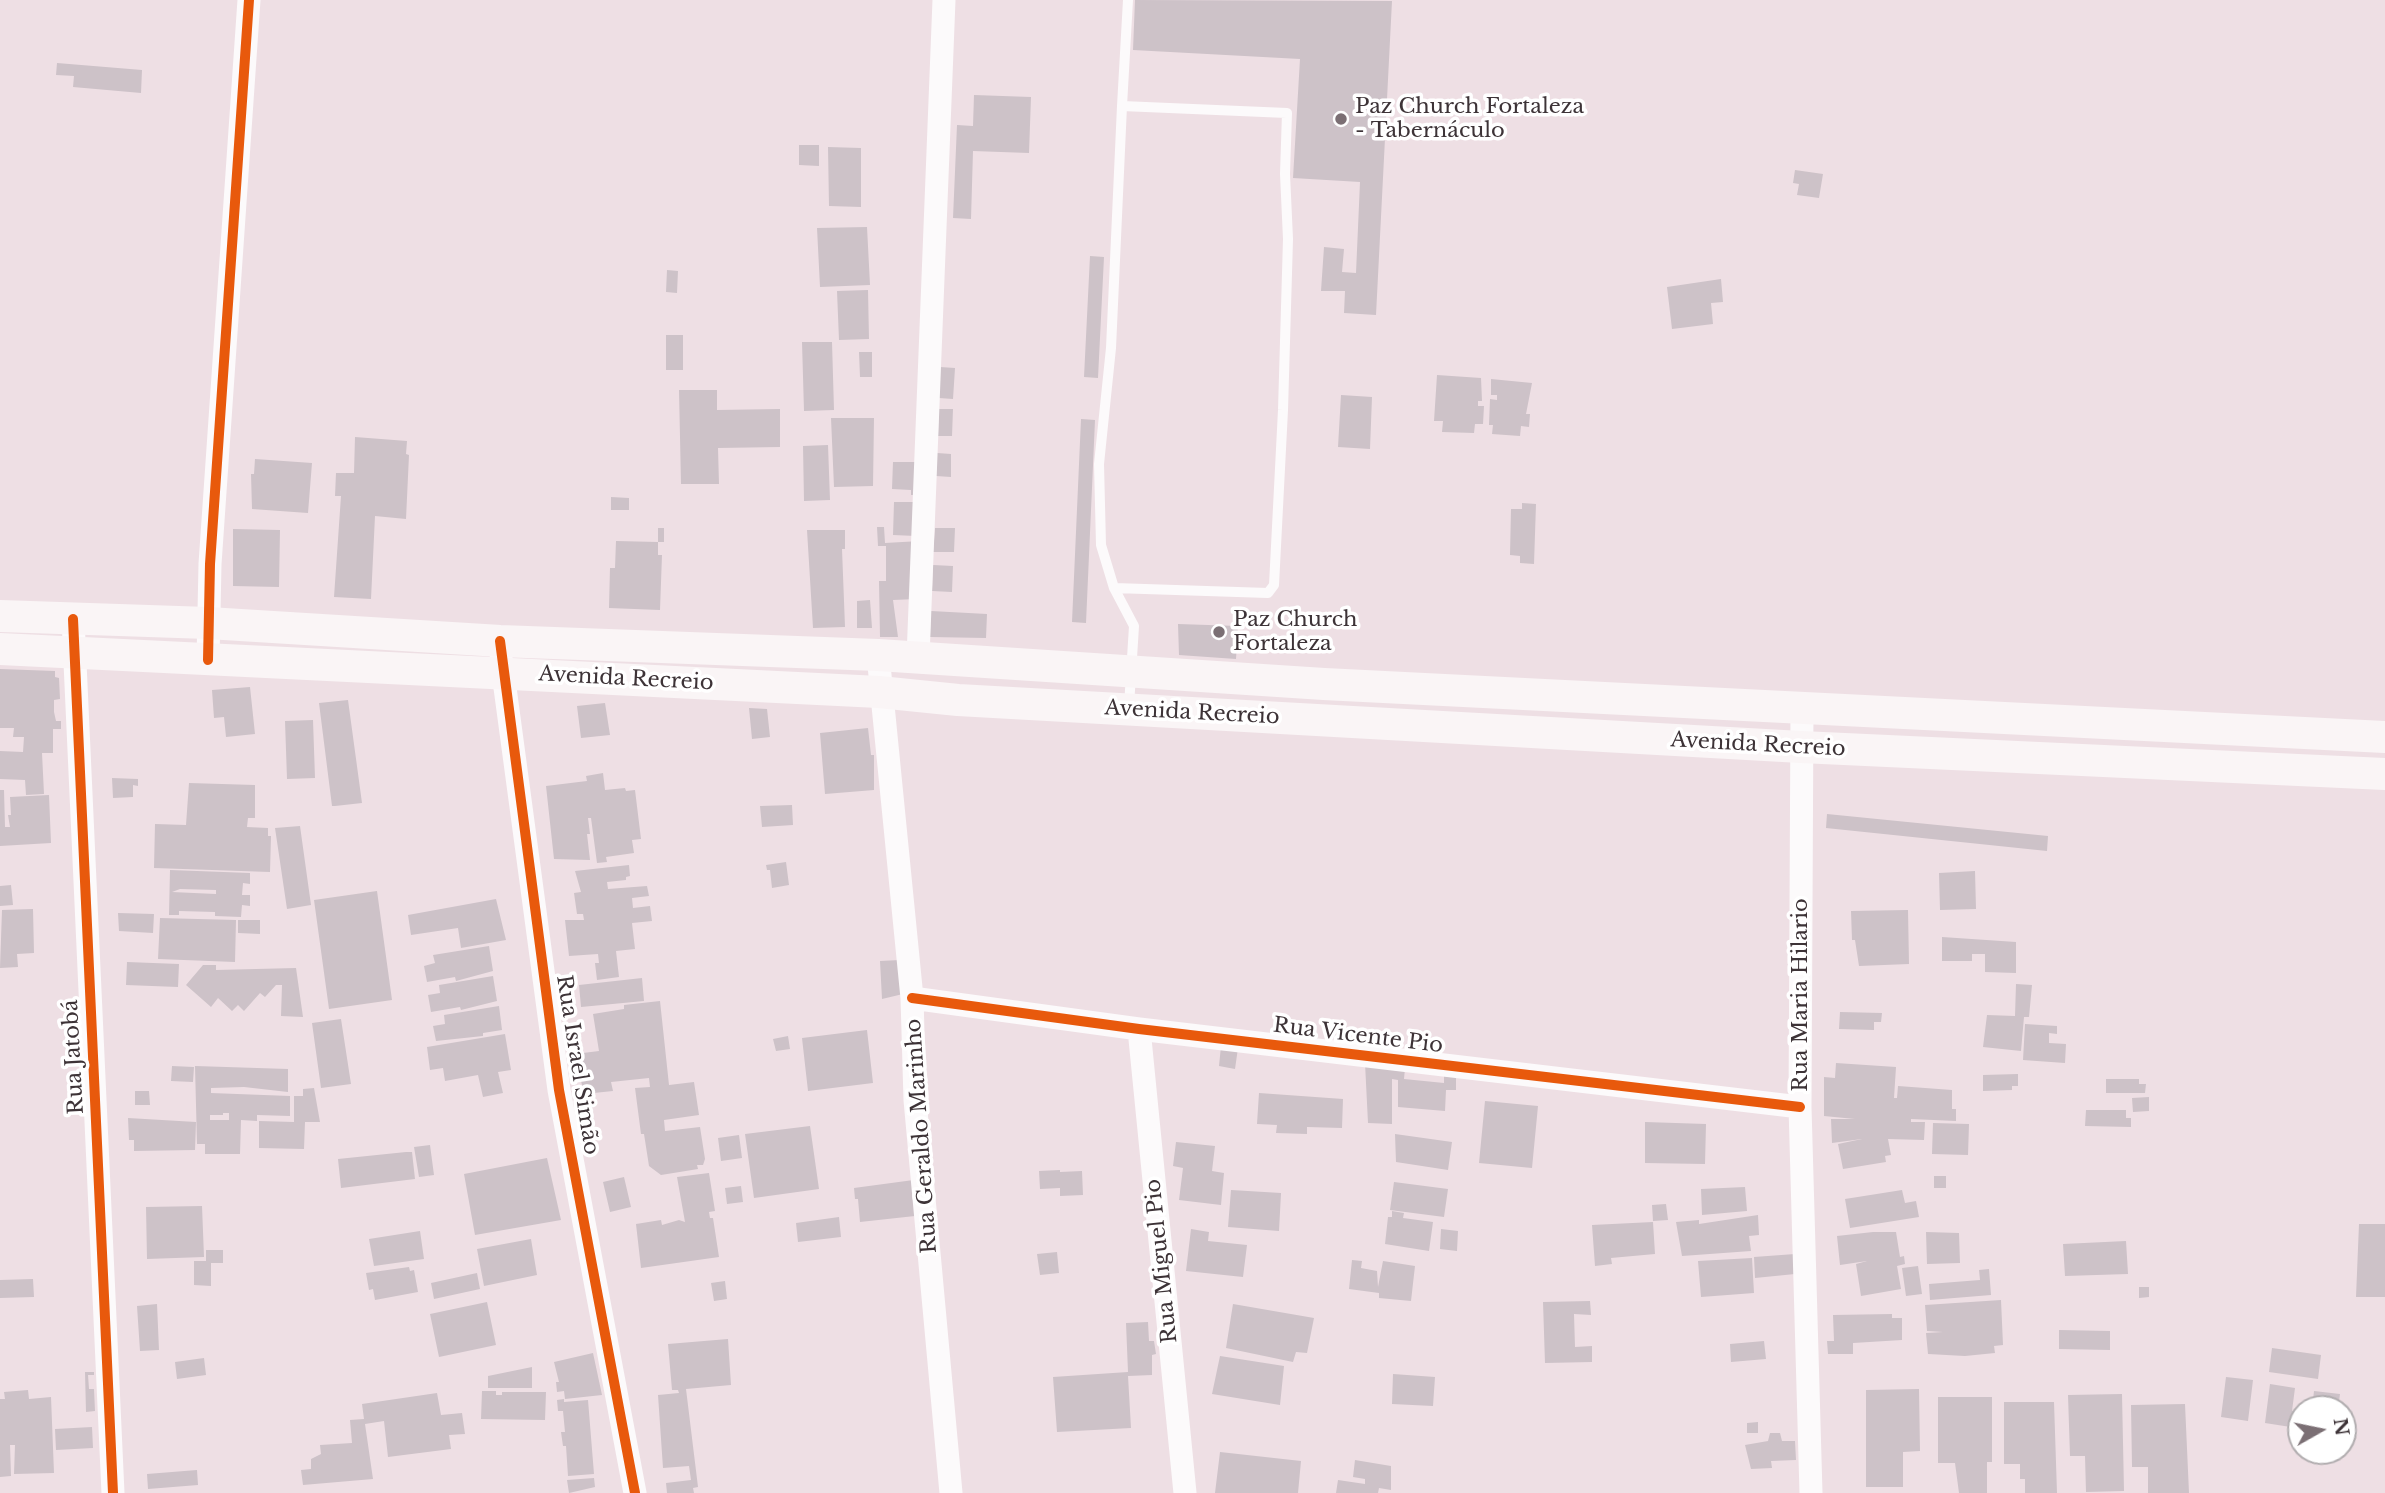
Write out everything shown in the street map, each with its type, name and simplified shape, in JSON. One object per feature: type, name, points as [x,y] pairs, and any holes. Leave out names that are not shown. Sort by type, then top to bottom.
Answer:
[{"type":"main road","name":"Avenida Recreio","points":[[0,615],[208,622],[500,641],[878,654],[1324,684],[2385,737]]},
{"type":"main road","name":"Avenida Recreio","points":[[0,649],[880,692],[1321,721],[1801,747],[2385,774]]},
{"type":"main road","points":[[1321,721],[1324,684]]},
{"type":"street","points":[[208,660],[208,622],[249,0]]},
{"type":"street","points":[[918,657],[944,0]]},
{"type":"street","name":"Rua Jatobá","points":[[73,619],[113,1493]]},
{"type":"street","name":"Rua Israel Simão","points":[[500,641],[559,1090],[635,1493]]},
{"type":"street","name":"Rua Geraldo Marinho","points":[[878,654],[912,998],[915,1100],[951,1493]]},
{"type":"street","name":"Rua Maria Hilario","points":[[1802,707],[1800,1107],[1811,1493]]},
{"type":"street","name":"Rua Vicente Pio","points":[[912,998],[1139,1029],[1800,1107]]},
{"type":"street","name":"Rua Miguel Pio","points":[[1139,1029],[1185,1493]]},
{"type":"lane","points":[[1128,0],[1111,348],[1099,464],[1098,510],[1101,545],[1114,588],[1134,626],[1129,709]]},
{"type":"lane","points":[[1114,588],[1255,594],[1268,593],[1274,585],[1288,239],[1285,174],[1287,113],[1122,106]]},
{"type":"building","name":"Paz Church Fortaleza - Tabernáculo","points":[[1135,0],[1392,1],[1376,315],[1344,313],[1345,291],[1321,291],[1324,247],[1344,249],[1342,272],[1356,273],[1360,182],[1293,178],[1300,59],[1133,50]]},
{"type":"building","points":[[57,63],[142,70],[141,93],[73,87],[74,76],[56,75]]},
{"type":"building","points":[[974,95],[1031,97],[1029,153],[973,151],[971,219],[953,218],[957,125],[973,126]]},
{"type":"building","points":[[799,145],[819,145],[819,166],[799,165]]},
{"type":"building","points":[[828,147],[861,148],[861,207],[829,206]]},
{"type":"building","points":[[1795,170],[1823,174],[1819,198],[1797,195],[1799,184],[1793,183]]},
{"type":"building","points":[[867,227],[870,285],[820,287],[817,228]]},
{"type":"building","points":[[1090,256],[1104,257],[1098,378],[1084,377]]},
{"type":"building","points":[[667,270],[678,271],[677,293],[666,292]]},
{"type":"building","points":[[1721,279],[1723,302],[1711,303],[1713,324],[1672,329],[1667,287]]},
{"type":"building","points":[[868,290],[869,339],[839,340],[837,291]]},
{"type":"building","points":[[666,335],[683,335],[683,370],[666,370]]},
{"type":"building","points":[[802,342],[832,342],[834,410],[804,411]]},
{"type":"building","points":[[859,352],[872,352],[872,377],[860,377]]},
{"type":"building","points":[[940,367],[955,368],[953,399],[939,398]]},
{"type":"building","points":[[1437,375],[1481,378],[1482,401],[1478,401],[1478,406],[1484,406],[1483,424],[1475,424],[1474,433],[1442,432],[1443,421],[1434,421]]},
{"type":"building","points":[[1491,379],[1532,383],[1526,414],[1530,414],[1529,427],[1521,426],[1520,436],[1492,434],[1493,425],[1489,425],[1490,399],[1497,400],[1497,395],[1491,395]]},
{"type":"building","points":[[679,390],[717,390],[717,410],[780,409],[780,447],[718,448],[719,484],[681,484]]},
{"type":"building","points":[[1341,395],[1372,397],[1370,449],[1338,447]]},
{"type":"building","points":[[939,409],[953,409],[952,436],[938,436]]},
{"type":"building","points":[[831,418],[874,418],[873,486],[834,487]]},
{"type":"building","points":[[1081,419],[1095,420],[1086,623],[1072,622]]},
{"type":"building","points":[[355,437],[407,441],[406,454],[409,455],[406,519],[375,516],[371,599],[334,597],[341,496],[335,496],[336,473],[354,473]]},
{"type":"building","points":[[828,445],[830,500],[804,501],[803,446]]},
{"type":"building","points":[[937,453],[951,454],[951,477],[936,476]]},
{"type":"building","points":[[255,459],[312,463],[308,513],[252,509],[251,474],[254,474]]},
{"type":"building","points":[[893,462],[916,462],[915,495],[911,495],[911,490],[892,489]]},
{"type":"building","points":[[611,497],[629,498],[629,510],[611,510]]},
{"type":"building","points":[[894,502],[918,502],[916,536],[893,535]]},
{"type":"building","points":[[1522,503],[1536,504],[1534,564],[1520,563],[1520,556],[1510,555],[1511,509],[1522,509]]},
{"type":"building","points":[[877,527],[884,527],[885,543],[920,541],[917,599],[893,600],[898,637],[880,637],[879,581],[886,581],[886,546],[878,546]]},
{"type":"building","points":[[658,528],[664,528],[664,542],[658,542]]},
{"type":"building","points":[[935,528],[955,528],[954,552],[933,552]]},
{"type":"building","points":[[233,529],[280,530],[279,587],[233,586]]},
{"type":"building","points":[[807,530],[845,530],[845,549],[842,549],[845,627],[813,628]]},
{"type":"building","points":[[616,541],[658,542],[658,555],[662,555],[660,610],[609,608],[610,568],[615,568]]},
{"type":"building","points":[[933,565],[953,566],[952,592],[932,591]]},
{"type":"building","points":[[870,600],[872,628],[857,628],[857,601]]},
{"type":"building","points":[[931,611],[987,614],[986,638],[930,637]]},
{"type":"building","points":[[1178,624],[1238,626],[1236,659],[1179,655]]},
{"type":"building","points":[[0,669],[55,671],[55,677],[59,678],[60,699],[54,700],[54,712],[56,721],[61,721],[61,729],[53,729],[53,753],[42,753],[44,794],[26,795],[25,780],[0,779],[0,751],[23,752],[24,737],[13,737],[14,728],[0,728]]},
{"type":"building","points":[[250,687],[255,734],[226,737],[224,717],[214,718],[212,690]]},
{"type":"building","points":[[348,700],[362,803],[332,806],[319,703]]},
{"type":"building","points":[[605,703],[610,735],[581,738],[577,706]]},
{"type":"building","points":[[749,708],[767,709],[770,737],[752,739]]},
{"type":"building","points":[[313,720],[315,778],[287,779],[285,721]]},
{"type":"building","points":[[868,728],[871,755],[874,755],[874,790],[825,794],[820,733]]},
{"type":"building","points":[[603,773],[605,790],[635,790],[641,839],[632,840],[634,853],[606,857],[607,862],[597,863],[591,818],[588,818],[590,860],[554,859],[546,786],[587,781],[586,776]]},
{"type":"building","points":[[112,778],[138,779],[138,786],[133,785],[133,797],[113,798]]},
{"type":"building","points":[[189,783],[255,785],[255,818],[248,818],[247,827],[268,828],[268,836],[271,836],[270,872],[154,868],[155,824],[186,825]]},
{"type":"building","points":[[0,790],[4,790],[5,827],[10,827],[10,797],[49,795],[51,843],[0,846]]},
{"type":"building","points":[[792,805],[793,825],[762,827],[760,806]]},
{"type":"building","points":[[1827,814],[2048,836],[2047,851],[1826,828]]},
{"type":"building","points":[[300,826],[311,905],[287,909],[275,828]]},
{"type":"building","points":[[786,862],[789,885],[772,888],[770,870],[767,870],[766,865]]},
{"type":"building","points":[[629,865],[630,876],[626,877],[626,880],[607,882],[608,889],[647,886],[649,896],[632,898],[633,908],[650,906],[652,921],[632,923],[635,949],[616,951],[619,977],[597,980],[595,963],[599,963],[598,954],[569,956],[565,920],[584,920],[583,914],[577,914],[574,893],[581,892],[575,871]]},
{"type":"building","points":[[170,870],[250,873],[250,884],[243,883],[242,895],[250,895],[250,906],[242,905],[241,917],[215,916],[215,912],[179,911],[179,915],[169,915]],"holes":[[[180,889],[216,890],[216,894],[172,892]]]},
{"type":"building","points":[[1975,871],[1976,909],[1940,910],[1939,873]]},
{"type":"building","points":[[11,885],[13,905],[0,906],[0,886]]},
{"type":"building","points":[[377,891],[392,1000],[329,1009],[314,900]]},
{"type":"building","points":[[496,899],[506,940],[461,948],[458,928],[411,935],[408,915]]},
{"type":"building","points":[[33,909],[34,953],[17,954],[18,967],[0,968],[2,910]]},
{"type":"building","points":[[1908,910],[1909,964],[1859,966],[1855,940],[1852,940],[1851,911]]},
{"type":"building","points":[[118,913],[154,914],[153,933],[119,931]]},
{"type":"building","points":[[160,918],[236,920],[235,962],[158,959]]},
{"type":"building","points":[[238,920],[260,920],[260,934],[238,933]]},
{"type":"building","points":[[1942,937],[2016,942],[2016,973],[1985,972],[1985,954],[1972,954],[1972,961],[1942,961]]},
{"type":"building","points":[[489,946],[493,971],[456,981],[455,977],[427,982],[424,966],[435,963],[433,955]]},
{"type":"building","points":[[900,960],[903,994],[882,999],[880,961]]},
{"type":"building","points":[[127,962],[179,964],[178,987],[126,985]]},
{"type":"building","points":[[203,965],[216,965],[216,970],[296,968],[303,1017],[281,1016],[282,985],[276,985],[265,997],[260,993],[244,1011],[238,1005],[232,1011],[218,998],[211,1007],[186,985]]},
{"type":"building","points":[[493,976],[497,1001],[461,1010],[460,1007],[431,1012],[428,995],[440,993],[439,985]]},
{"type":"building","points":[[642,978],[644,1001],[581,1007],[579,985]]},
{"type":"building","points":[[2016,984],[2032,985],[2029,1017],[2024,1017],[2021,1051],[1983,1047],[1987,1015],[2015,1016]]},
{"type":"building","points":[[660,1001],[669,1085],[694,1082],[699,1115],[664,1120],[665,1131],[700,1127],[705,1159],[703,1165],[697,1165],[698,1169],[661,1175],[649,1166],[644,1134],[641,1134],[635,1088],[650,1087],[649,1078],[611,1082],[613,1091],[584,1094],[575,1054],[599,1051],[593,1014],[624,1009],[624,1005]]},
{"type":"building","points":[[499,1006],[502,1030],[483,1033],[483,1036],[436,1041],[433,1026],[445,1024],[444,1015]]},
{"type":"building","points":[[1840,1012],[1882,1013],[1881,1022],[1874,1022],[1874,1030],[1839,1029]]},
{"type":"building","points":[[341,1019],[351,1084],[321,1088],[312,1023]]},
{"type":"building","points":[[2025,1024],[2057,1026],[2057,1034],[2049,1033],[2049,1043],[2066,1044],[2065,1063],[2023,1060]]},
{"type":"building","points":[[867,1030],[873,1083],[808,1091],[802,1038]]},
{"type":"building","points":[[505,1034],[511,1070],[498,1072],[503,1093],[483,1097],[478,1075],[445,1081],[443,1068],[430,1070],[427,1047]]},
{"type":"building","points":[[788,1036],[790,1049],[776,1051],[773,1039]]},
{"type":"building","points":[[1221,1046],[1238,1048],[1235,1069],[1219,1066]]},
{"type":"building","points":[[1365,1063],[1405,1068],[1404,1079],[1444,1083],[1444,1076],[1456,1077],[1456,1090],[1446,1090],[1445,1111],[1398,1107],[1398,1080],[1392,1079],[1392,1124],[1368,1123]]},
{"type":"building","points":[[1836,1063],[1896,1067],[1894,1098],[1897,1098],[1898,1086],[1952,1090],[1952,1109],[1956,1109],[1956,1121],[1911,1119],[1911,1122],[1925,1122],[1924,1140],[1888,1139],[1891,1155],[1885,1156],[1886,1162],[1843,1169],[1838,1144],[1862,1139],[1832,1143],[1831,1119],[1855,1119],[1824,1116],[1824,1077],[1835,1078]]},
{"type":"building","points":[[172,1066],[194,1067],[193,1082],[171,1081]]},
{"type":"building","points":[[195,1066],[288,1069],[288,1092],[244,1087],[211,1088],[211,1093],[290,1096],[290,1116],[257,1115],[257,1121],[241,1120],[240,1154],[205,1154],[205,1144],[197,1144]],"holes":[[[229,1113],[229,1120],[210,1120],[210,1115]]]},
{"type":"building","points":[[2018,1074],[2018,1086],[2012,1086],[2012,1090],[1983,1091],[1983,1075]]},
{"type":"building","points":[[2106,1079],[2139,1079],[2139,1084],[2146,1084],[2145,1093],[2106,1093]]},
{"type":"building","points":[[314,1088],[320,1122],[305,1122],[304,1149],[259,1148],[259,1121],[294,1122],[294,1096],[303,1096],[303,1089]]},
{"type":"building","points":[[135,1091],[149,1091],[150,1105],[135,1105]]},
{"type":"building","points":[[1259,1093],[1343,1099],[1342,1128],[1307,1127],[1307,1134],[1276,1133],[1277,1125],[1257,1124]]},
{"type":"building","points":[[2149,1097],[2149,1111],[2133,1112],[2132,1098]]},
{"type":"building","points":[[1485,1101],[1538,1106],[1532,1168],[1479,1163]]},
{"type":"building","points":[[2086,1110],[2126,1110],[2126,1118],[2131,1118],[2131,1127],[2085,1126]]},
{"type":"building","points":[[128,1118],[196,1122],[195,1150],[134,1151],[134,1140],[129,1140]]},
{"type":"building","points":[[1645,1122],[1706,1124],[1705,1164],[1645,1163]]},
{"type":"building","points":[[1933,1123],[1969,1124],[1968,1155],[1932,1154]]},
{"type":"building","points":[[810,1126],[819,1189],[754,1198],[745,1134]]},
{"type":"building","points":[[1395,1134],[1452,1142],[1448,1170],[1396,1162]]},
{"type":"building","points":[[739,1135],[742,1158],[721,1161],[718,1138]]},
{"type":"building","points":[[1176,1142],[1215,1146],[1212,1171],[1224,1173],[1221,1205],[1179,1200],[1183,1168],[1173,1166]]},
{"type":"building","points":[[430,1145],[434,1175],[419,1177],[414,1147]]},
{"type":"building","points":[[412,1152],[415,1179],[341,1188],[338,1159]]},
{"type":"building","points":[[547,1158],[561,1220],[475,1235],[464,1174]]},
{"type":"building","points":[[1039,1171],[1082,1171],[1083,1195],[1060,1196],[1060,1188],[1040,1189]]},
{"type":"building","points":[[709,1173],[715,1211],[709,1212],[710,1218],[713,1218],[719,1257],[641,1268],[636,1224],[661,1220],[662,1225],[679,1220],[685,1222],[677,1177]]},
{"type":"building","points":[[1934,1176],[1946,1176],[1946,1188],[1934,1188]]},
{"type":"building","points":[[624,1177],[631,1207],[610,1212],[603,1182]]},
{"type":"building","points":[[921,1179],[924,1215],[860,1222],[854,1188]]},
{"type":"building","points":[[1394,1182],[1448,1189],[1444,1217],[1390,1210]]},
{"type":"building","points":[[741,1186],[743,1202],[727,1204],[725,1188]]},
{"type":"building","points":[[1745,1187],[1747,1211],[1702,1215],[1701,1189]]},
{"type":"building","points":[[1231,1190],[1281,1193],[1279,1231],[1228,1227]]},
{"type":"building","points":[[1902,1190],[1905,1203],[1916,1201],[1919,1217],[1850,1228],[1845,1199]]},
{"type":"building","points":[[1666,1204],[1668,1220],[1653,1221],[1652,1205]]},
{"type":"building","points":[[202,1206],[204,1257],[147,1259],[146,1207]]},
{"type":"building","points":[[1392,1211],[1404,1213],[1403,1218],[1433,1222],[1429,1251],[1385,1244],[1388,1217],[1392,1217]]},
{"type":"building","points":[[1758,1215],[1759,1235],[1749,1236],[1751,1251],[1682,1256],[1676,1222],[1699,1220],[1699,1224]]},
{"type":"building","points":[[839,1217],[841,1237],[798,1242],[796,1223]]},
{"type":"building","points":[[1653,1222],[1655,1254],[1611,1258],[1612,1264],[1595,1266],[1592,1225]]},
{"type":"building","points":[[2359,1224],[2385,1224],[2385,1297],[2356,1297]]},
{"type":"building","points":[[1191,1229],[1209,1232],[1208,1241],[1247,1245],[1243,1277],[1186,1271]]},
{"type":"building","points":[[1441,1229],[1458,1231],[1457,1251],[1440,1249]]},
{"type":"building","points":[[420,1231],[424,1259],[374,1266],[369,1239]]},
{"type":"building","points":[[1896,1232],[1900,1257],[1904,1256],[1905,1264],[1897,1266],[1901,1289],[1861,1296],[1856,1264],[1867,1261],[1840,1265],[1837,1236]]},
{"type":"building","points":[[1926,1232],[1959,1233],[1960,1263],[1927,1264]]},
{"type":"building","points":[[531,1239],[537,1275],[484,1286],[477,1249]]},
{"type":"building","points":[[2126,1241],[2128,1274],[2065,1276],[2063,1244]]},
{"type":"building","points":[[206,1250],[223,1250],[223,1263],[211,1263],[211,1286],[194,1285],[194,1261],[206,1261]]},
{"type":"building","points":[[1057,1252],[1059,1273],[1040,1275],[1037,1254]]},
{"type":"building","points":[[1795,1254],[1795,1274],[1755,1278],[1754,1257]]},
{"type":"building","points":[[1752,1258],[1754,1293],[1701,1297],[1698,1261]]},
{"type":"building","points":[[1352,1260],[1362,1261],[1361,1268],[1377,1271],[1378,1287],[1383,1261],[1415,1266],[1411,1301],[1379,1298],[1379,1293],[1349,1289]]},
{"type":"building","points":[[1918,1266],[1922,1294],[1906,1296],[1902,1268]]},
{"type":"building","points":[[409,1267],[410,1271],[414,1270],[418,1292],[375,1300],[373,1289],[369,1290],[366,1273]]},
{"type":"building","points":[[1989,1269],[1991,1295],[1930,1300],[1929,1284],[1980,1280],[1979,1270]]},
{"type":"building","points":[[477,1273],[480,1289],[434,1299],[431,1283]]},
{"type":"building","points":[[33,1279],[34,1297],[0,1298],[0,1280]]},
{"type":"building","points":[[725,1281],[727,1299],[714,1301],[711,1283]]},
{"type":"building","points":[[2139,1287],[2149,1287],[2149,1297],[2139,1298]]},
{"type":"building","points":[[2001,1300],[2003,1345],[1994,1346],[1995,1353],[1965,1356],[1928,1354],[1926,1333],[1943,1332],[1927,1331],[1925,1305]]},
{"type":"building","points":[[1590,1301],[1591,1315],[1574,1314],[1575,1347],[1592,1346],[1592,1362],[1545,1363],[1543,1302]]},
{"type":"building","points":[[487,1302],[496,1345],[439,1357],[430,1314]]},
{"type":"building","points":[[157,1304],[159,1350],[140,1351],[137,1306]]},
{"type":"building","points":[[1233,1304],[1314,1318],[1307,1353],[1296,1352],[1293,1362],[1226,1348]]},
{"type":"building","points":[[1892,1314],[1892,1318],[1902,1318],[1902,1340],[1853,1343],[1853,1354],[1828,1354],[1827,1341],[1834,1341],[1833,1315]]},
{"type":"building","points":[[1148,1322],[1149,1341],[1154,1341],[1156,1354],[1152,1355],[1152,1375],[1128,1376],[1131,1428],[1057,1432],[1053,1377],[1128,1372],[1126,1323]]},
{"type":"building","points":[[2059,1330],[2110,1331],[2110,1350],[2059,1349]]},
{"type":"building","points":[[728,1339],[731,1385],[686,1389],[698,1487],[693,1488],[694,1493],[667,1493],[666,1483],[691,1480],[689,1466],[663,1468],[658,1395],[679,1393],[678,1390],[672,1390],[668,1344]]},
{"type":"building","points":[[1764,1341],[1766,1359],[1731,1362],[1730,1344]]},
{"type":"building","points":[[2272,1348],[2321,1355],[2318,1379],[2269,1372]]},
{"type":"building","points":[[593,1353],[602,1395],[565,1399],[564,1391],[557,1392],[556,1382],[559,1382],[554,1362]]},
{"type":"building","points":[[1220,1356],[1284,1366],[1280,1405],[1212,1394]]},
{"type":"building","points":[[204,1358],[206,1375],[177,1379],[175,1362]]},
{"type":"building","points":[[532,1367],[532,1388],[488,1388],[488,1376]]},
{"type":"building","points":[[85,1372],[94,1372],[94,1375],[88,1375],[89,1389],[94,1389],[95,1411],[86,1412]]},
{"type":"building","points":[[1393,1374],[1435,1377],[1433,1406],[1392,1404]]},
{"type":"building","points":[[2226,1377],[2253,1380],[2248,1421],[2221,1417]]},
{"type":"building","points":[[2270,1384],[2295,1388],[2294,1395],[2287,1395],[2287,1426],[2265,1423]]},
{"type":"building","points":[[1919,1389],[1920,1451],[1903,1452],[1903,1487],[1866,1487],[1866,1390]]},
{"type":"building","points":[[28,1390],[29,1399],[51,1397],[54,1473],[14,1474],[15,1445],[10,1445],[11,1476],[0,1477],[0,1399],[5,1399],[4,1392]]},
{"type":"building","points":[[482,1391],[496,1391],[496,1395],[502,1395],[502,1392],[546,1392],[545,1420],[481,1419]]},
{"type":"building","points":[[2314,1391],[2340,1394],[2340,1395],[2314,1395]]},
{"type":"building","points":[[437,1393],[441,1415],[462,1413],[465,1434],[449,1435],[451,1449],[388,1457],[384,1421],[365,1424],[373,1479],[303,1485],[301,1470],[311,1469],[311,1459],[321,1454],[320,1445],[352,1443],[350,1420],[364,1419],[362,1404]]},
{"type":"building","points":[[2122,1394],[2124,1491],[2086,1492],[2085,1456],[2070,1456],[2068,1395]]},
{"type":"building","points":[[1938,1397],[1992,1397],[1992,1462],[1987,1462],[1987,1493],[1959,1493],[1955,1463],[1938,1463]]},
{"type":"building","points":[[564,1399],[564,1402],[588,1400],[594,1474],[568,1476],[566,1446],[563,1446],[561,1432],[565,1432],[563,1411],[558,1411],[557,1400]]},
{"type":"building","points":[[2004,1402],[2054,1402],[2057,1493],[2025,1493],[2025,1479],[2020,1479],[2020,1464],[2004,1464]]},
{"type":"building","points":[[2185,1404],[2189,1493],[2148,1493],[2148,1467],[2132,1467],[2131,1405]]},
{"type":"building","points":[[1758,1422],[1758,1433],[1747,1433],[1747,1423]]},
{"type":"building","points":[[92,1427],[93,1448],[56,1450],[55,1429]]},
{"type":"building","points":[[1770,1433],[1780,1433],[1782,1441],[1795,1441],[1796,1460],[1771,1461],[1772,1468],[1751,1469],[1745,1445],[1768,1441]]},
{"type":"building","points":[[1220,1452],[1301,1461],[1298,1493],[1215,1493]]},
{"type":"building","points":[[1355,1460],[1391,1466],[1391,1490],[1379,1488],[1378,1493],[1336,1493],[1338,1480],[1365,1484],[1365,1479],[1353,1477]]},
{"type":"building","points":[[197,1470],[198,1485],[148,1489],[147,1474]]},
{"type":"building","points":[[594,1478],[595,1487],[569,1493],[567,1480]]},
{"type":"cycle path","points":[[208,660],[210,564],[249,0]]},
{"type":"cycle path","points":[[73,619],[113,1493]]},
{"type":"cycle path","points":[[500,641],[559,1090],[635,1493]]},
{"type":"cycle path","points":[[912,998],[1139,1029],[1800,1107]]},
{"type":"place","name":"Paz Church Fortaleza - Tabernáculo","points":[[1341,119]]},
{"type":"place","name":"Paz Church Fortaleza","points":[[1219,632]]}]
